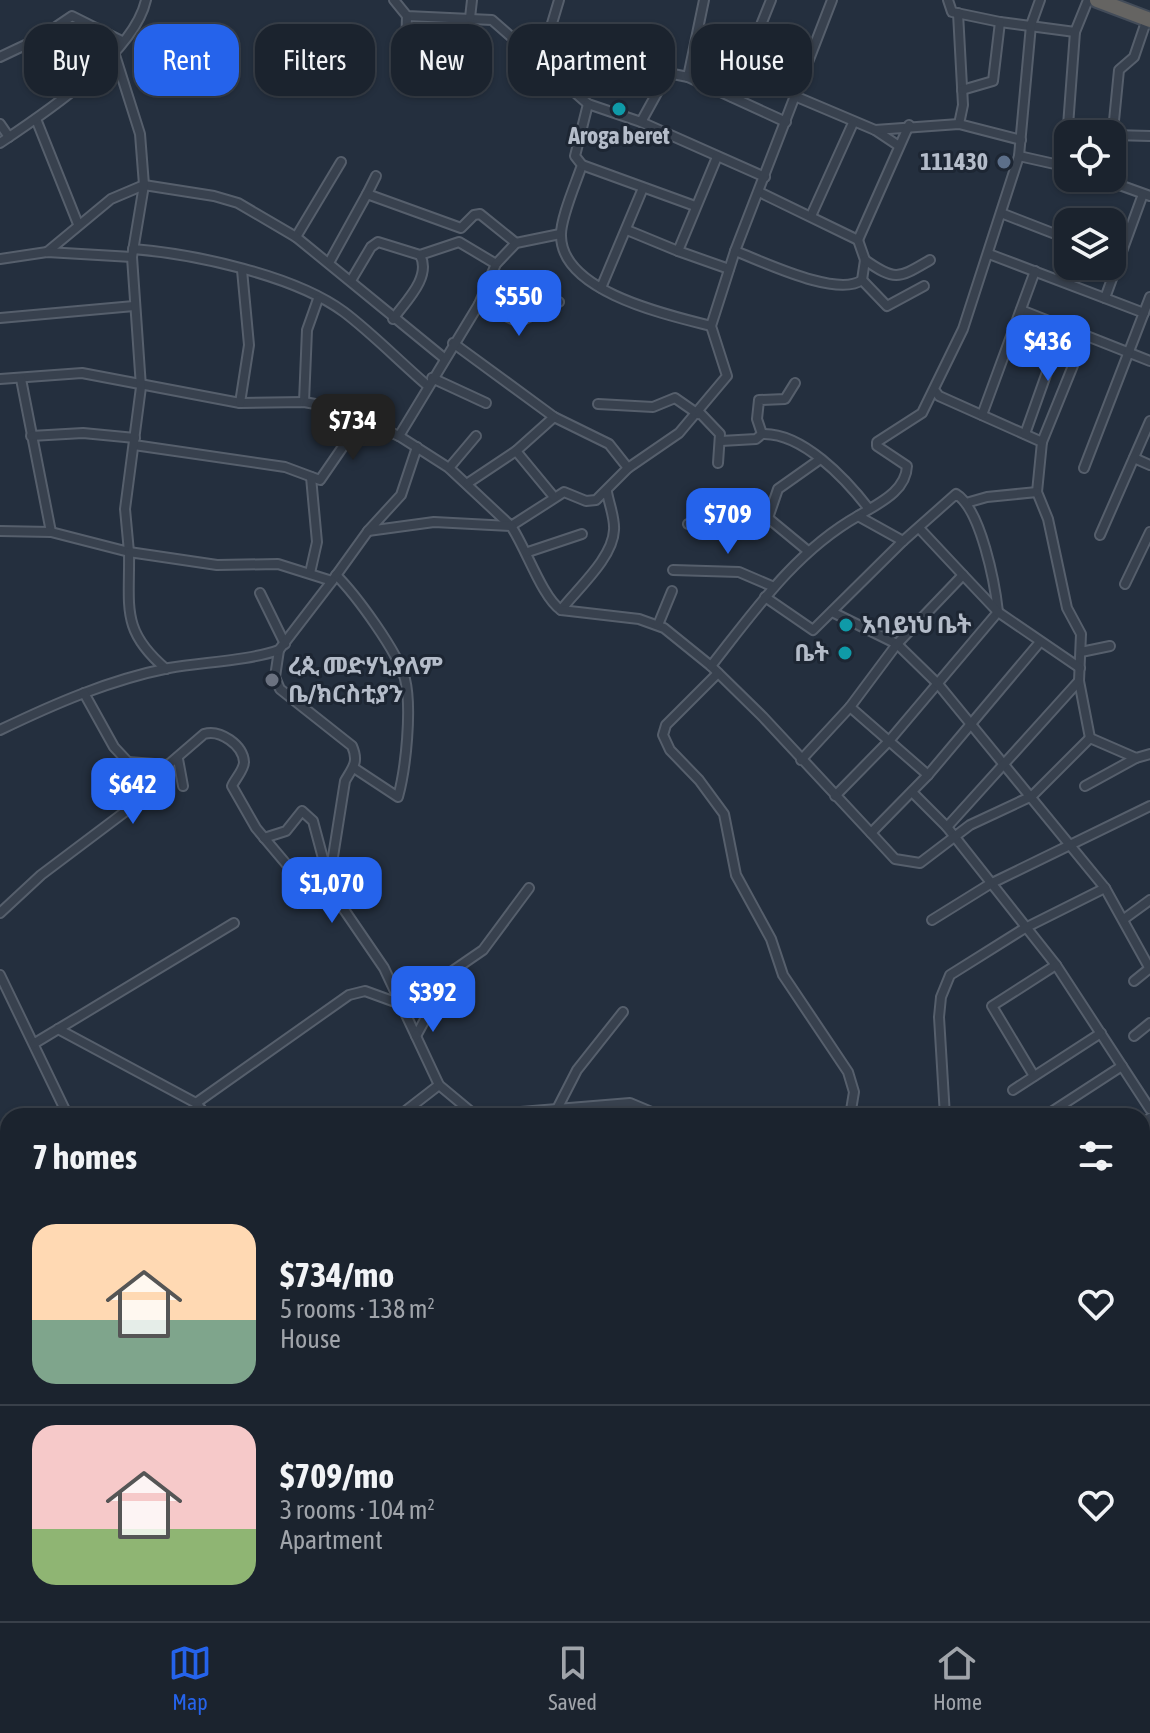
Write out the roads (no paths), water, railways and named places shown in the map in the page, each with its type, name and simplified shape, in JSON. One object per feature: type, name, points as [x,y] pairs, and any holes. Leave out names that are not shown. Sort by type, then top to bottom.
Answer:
[{"type":"highway","points":[[1097,0],[1148,20]]},
{"type":"street","points":[[118,49],[136,24],[146,0]]},
{"type":"street","points":[[394,0],[407,16],[407,24]]},
{"type":"street","points":[[470,18],[472,0]]},
{"type":"street","points":[[552,24],[559,0]]},
{"type":"street","points":[[688,77],[704,0]]},
{"type":"street","points":[[732,97],[771,0]]},
{"type":"street","points":[[368,531],[434,522],[511,526],[554,497],[571,492],[580,500],[591,501],[607,492],[628,468],[679,433],[698,413],[727,376],[711,326],[735,251],[832,0]]},
{"type":"street","points":[[948,0],[949,9],[958,13],[1075,32]]},
{"type":"street","points":[[711,666],[765,597],[808,551],[891,497],[908,470],[877,446],[877,442],[922,413],[963,329],[1019,156],[1031,25],[1040,0]]},
{"type":"street","points":[[1069,120],[1075,32],[1088,0]]},
{"type":"street","points":[[958,13],[962,90],[959,124]]},
{"type":"street","points":[[0,57],[38,39],[72,16],[122,41]]},
{"type":"street","points":[[407,16],[470,18],[498,23],[508,32]]},
{"type":"street","points":[[1114,120],[1119,70],[1134,57],[1148,20]]},
{"type":"street","points":[[962,90],[993,81],[1000,22]]},
{"type":"street","points":[[118,64],[140,134],[144,185],[132,253],[141,387],[125,509],[131,624],[139,645],[166,669]]},
{"type":"street","points":[[641,122],[666,75],[688,77],[786,122]]},
{"type":"street","points":[[0,143],[64,96]]},
{"type":"street","points":[[579,96],[588,104],[641,122],[765,177]]},
{"type":"street","points":[[797,97],[875,130],[899,146]]},
{"type":"street","points":[[588,104],[575,156],[582,165],[695,206]]},
{"type":"street","points":[[36,119],[78,224]]},
{"type":"street","points":[[811,216],[853,123]]},
{"type":"street","points":[[0,124],[9,137]]},
{"type":"street","points":[[875,130],[909,125],[959,124],[1021,140]]},
{"type":"street","points":[[862,280],[865,260],[858,240],[909,125]]},
{"type":"street","points":[[1126,135],[1150,136]]},
{"type":"street","points":[[1019,156],[1054,164]]},
{"type":"street","points":[[678,251],[717,157]]},
{"type":"street","points":[[296,237],[341,162]]},
{"type":"street","points":[[582,165],[560,234],[565,255],[578,273],[601,288],[638,305],[711,326]]},
{"type":"street","points":[[330,261],[376,176]]},
{"type":"street","points":[[47,252],[111,199],[144,185],[238,203],[330,261],[393,319],[444,358]]},
{"type":"street","points":[[1126,187],[1147,195],[1126,237]]},
{"type":"street","points":[[601,288],[643,188]]},
{"type":"street","points":[[759,192],[858,240]]},
{"type":"street","points":[[367,194],[461,228],[474,215],[480,214],[516,243]]},
{"type":"street","points":[[1001,213],[1054,234]]},
{"type":"street","points":[[627,230],[729,269]]},
{"type":"street","points":[[399,436],[479,304],[496,264],[516,243],[560,234]]},
{"type":"street","points":[[352,279],[371,247],[378,242],[420,255],[459,242],[496,264]]},
{"type":"street","points":[[735,251],[813,280],[848,286],[862,280]]},
{"type":"street","points":[[0,259],[47,252],[186,253],[242,270],[343,311],[430,382],[486,403]]},
{"type":"street","points":[[989,254],[1144,313]]},
{"type":"street","points":[[393,319],[419,283],[425,265],[420,255]]},
{"type":"street","points":[[865,260],[887,275],[901,277],[930,260]]},
{"type":"street","points":[[240,403],[249,345],[242,270]]},
{"type":"street","points":[[982,415],[1035,271]]},
{"type":"street","points":[[862,280],[887,306],[924,286]]},
{"type":"street","points":[[1105,298],[1110,280]]},
{"type":"street","points":[[1084,468],[1150,297]]},
{"type":"street","points":[[304,402],[307,330],[318,299]]},
{"type":"street","points":[[479,304],[519,322],[559,302]]},
{"type":"street","points":[[0,318],[134,306]]},
{"type":"street","points":[[1021,310],[1150,361]]},
{"type":"street","points":[[1025,434],[1063,327]]},
{"type":"street","points":[[1085,336],[1042,442],[1037,492],[1048,519],[1067,608],[1081,634],[1079,681],[1090,738]]},
{"type":"street","points":[[453,343],[554,417],[609,444],[628,468]]},
{"type":"street","points":[[0,379],[82,373],[141,387],[240,403],[304,402],[332,407],[399,436],[468,483],[511,526],[528,552],[544,592],[561,610],[658,625],[711,666],[895,859],[913,864],[970,825],[1032,796],[1090,738]]},
{"type":"street","points":[[21,379],[51,532]]},
{"type":"street","points":[[762,434],[757,419],[759,400],[785,399],[795,383]]},
{"type":"street","points":[[935,391],[939,396],[1042,442]]},
{"type":"street","points":[[598,404],[653,407],[675,398],[716,428],[721,441],[718,463]]},
{"type":"street","points":[[468,483],[516,451],[554,417]]},
{"type":"street","points":[[31,436],[83,433],[285,467],[320,480],[362,419]]},
{"type":"street","points":[[1100,535],[1150,421]]},
{"type":"street","points":[[721,441],[756,439],[762,434],[787,436],[857,492],[869,509]]},
{"type":"street","points":[[449,468],[476,436]]},
{"type":"street","points":[[329,883],[345,781],[354,768],[356,755],[352,746],[280,689],[275,677],[282,647],[368,531],[401,495],[417,447]]},
{"type":"street","points":[[516,451],[554,497]]},
{"type":"street","points":[[1134,458],[1150,465]]},
{"type":"street","points":[[768,518],[770,503],[778,489],[819,460]]},
{"type":"street","points":[[310,573],[317,542],[311,477]]},
{"type":"street","points":[[561,610],[605,554],[613,538],[615,527],[607,492]]},
{"type":"street","points":[[966,503],[987,497],[1037,492]]},
{"type":"street","points":[[765,597],[810,631],[954,495],[966,503],[988,558],[998,612]]},
{"type":"street","points":[[858,516],[903,541]]},
{"type":"street","points":[[688,524],[707,521],[752,524],[768,518]]},
{"type":"street","points":[[768,518],[808,551]]},
{"type":"street","points":[[919,528],[998,612],[1080,668]]},
{"type":"street","points":[[0,531],[51,532],[129,552],[217,565],[278,564],[334,578],[354,593],[405,678],[404,762],[398,797],[354,768]]},
{"type":"street","points":[[1125,584],[1150,532]]},
{"type":"street","points":[[528,552],[582,534]]},
{"type":"street","points":[[673,570],[739,572],[774,587]]},
{"type":"street","points":[[801,760],[850,707],[897,644],[963,575]]},
{"type":"street","points":[[658,625],[672,591]]},
{"type":"street","points":[[260,593],[282,647]]},
{"type":"street","points":[[832,612],[897,644],[938,684],[1005,763],[1105,888],[1124,919],[1149,963],[1134,981]]},
{"type":"street","points":[[835,796],[889,741],[998,612]]},
{"type":"street","points":[[871,833],[928,775],[1040,642]]},
{"type":"street","points":[[1081,652],[1110,646]]},
{"type":"street","points":[[0,730],[55,703],[84,693],[166,669],[282,647]]},
{"type":"street","points":[[718,673],[666,725],[663,735],[670,750],[706,788],[724,814],[736,875],[771,939],[783,975],[848,1072],[854,1092],[851,1108]]},
{"type":"street","points":[[947,827],[1079,681]]},
{"type":"street","points":[[0,913],[41,875],[126,811],[130,775],[128,762],[114,747],[84,693]]},
{"type":"street","points":[[850,707],[928,775]]},
{"type":"street","points":[[128,762],[162,766],[178,759],[204,734],[217,733],[230,740],[244,764],[232,790],[264,838],[301,878],[332,892]]},
{"type":"street","points":[[1090,738],[1136,758]]},
{"type":"street","points":[[1085,786],[1136,758],[1150,754]]},
{"type":"street","points":[[178,759],[183,786]]},
{"type":"street","points":[[912,792],[947,827],[1056,965],[1149,1108]]},
{"type":"street","points":[[932,920],[990,884],[1150,806]]},
{"type":"street","points":[[264,838],[286,831],[300,813],[307,812],[317,831],[332,892],[384,968],[439,1085],[467,1108]]},
{"type":"street","points":[[416,1036],[451,972],[483,950],[529,888]]},
{"type":"street","points":[[945,1108],[939,1017],[945,982],[962,964],[1105,888]]},
{"type":"street","points":[[1124,919],[1150,900]]},
{"type":"street","points":[[35,1043],[234,923]]},
{"type":"street","points":[[1034,1076],[992,1006],[1056,965]]},
{"type":"street","points":[[0,975],[64,1108]]},
{"type":"street","points":[[196,1103],[349,995],[365,991],[398,1003]]},
{"type":"street","points":[[0,1002],[10,1001]]},
{"type":"street","points":[[558,1108],[577,1070],[623,1012]]},
{"type":"street","points":[[1134,1036],[1150,1023]]},
{"type":"street","points":[[58,1029],[200,1108]]},
{"type":"street","points":[[1013,1090],[1101,1033]]},
{"type":"street","points":[[1057,1108],[1122,1066]]},
{"type":"street","points":[[411,1108],[439,1085]]},
{"type":"street","points":[[569,1108],[630,1103],[642,1108]]},
{"type":"place","name":"Aroga beret","points":[[619,109]]},
{"type":"place","name":"111430","points":[[1004,162]]},
{"type":"place","name":"አባይነህ ቤት","points":[[846,625]]},
{"type":"place","name":"ቤት","points":[[845,653]]},
{"type":"place","name":"ረጲ መድሃኒያለም ቤ/ክርስቲያን","points":[[272,680]]}]
